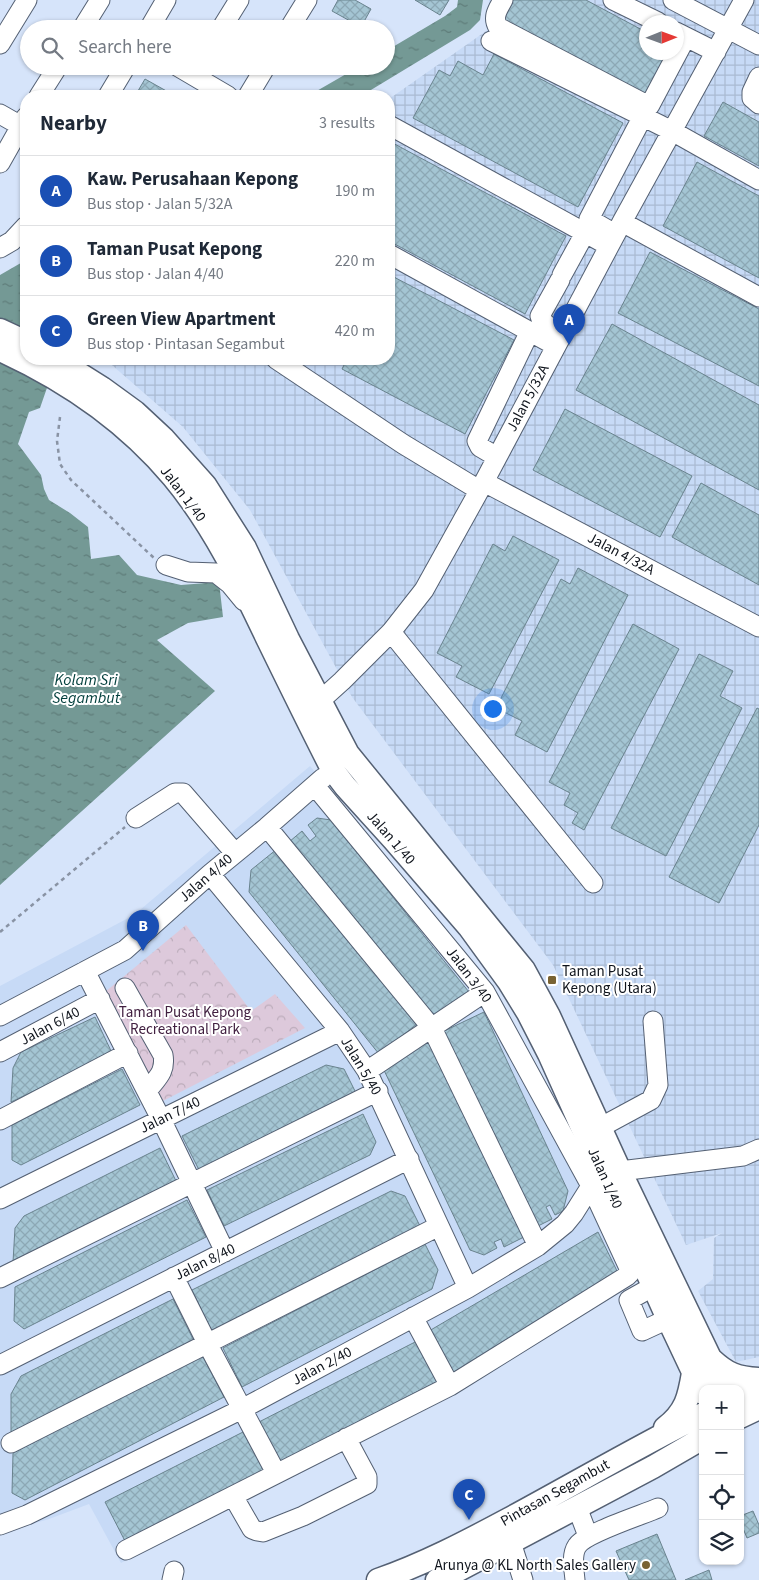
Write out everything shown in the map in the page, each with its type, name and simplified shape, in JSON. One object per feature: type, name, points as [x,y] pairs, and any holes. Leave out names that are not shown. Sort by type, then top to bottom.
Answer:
[{"type":"main road","points":[[0,330],[20,339]]},
{"type":"main road","name":"Jalan 1/40","points":[[0,350],[20,360]]},
{"type":"main road","name":"Jalan 1/40","points":[[30,365],[61,381],[135,412],[164,439],[205,485],[245,548],[312,708]]},
{"type":"main road","name":"Jalan 1/40","points":[[63,365],[97,395],[122,426],[172,476],[193,503],[226,556],[257,618],[312,708],[340,761],[524,970],[549,1016],[601,1127],[605,1179],[702,1366],[703,1385]]},
{"type":"main road","name":"Jalan 1/40","points":[[340,761],[345,786],[393,838],[469,927],[509,982],[528,1013],[549,1054],[668,1319],[702,1366],[720,1385]]},
{"type":"main road","points":[[645,1444],[679,1416],[702,1366],[723,1370],[741,1377],[759,1379]]},
{"type":"main road","points":[[744,1395],[759,1389]]},
{"type":"main road","points":[[744,1415],[759,1408]]},
{"type":"main road","name":"Pintasan Segambut","points":[[378,1580],[443,1554],[699,1416]]},
{"type":"main road","name":"Pintasan Segambut","points":[[437,1580],[577,1508],[699,1440]]},
{"type":"street","points":[[1,40],[27,0]]},
{"type":"street","points":[[88,20],[100,0]]},
{"type":"street","points":[[154,20],[166,0]]},
{"type":"street","points":[[227,20],[239,0]]},
{"type":"street","points":[[295,20],[307,0]]},
{"type":"street","points":[[503,0],[494,17],[498,27],[647,105],[650,105],[670,60]]},
{"type":"street","points":[[613,0],[644,15]]},
{"type":"street","points":[[673,0],[706,8],[728,29],[759,45]]},
{"type":"street","name":"Jalan 5/32A","points":[[312,708],[391,632],[424,590],[615,234],[744,0]]},
{"type":"street","points":[[684,36],[716,52]]},
{"type":"street","points":[[491,41],[672,131],[759,180]]},
{"type":"street","points":[[43,90],[52,75]]},
{"type":"street","points":[[112,90],[121,75]]},
{"type":"street","points":[[198,75],[219,90]]},
{"type":"street","points":[[252,90],[261,75]]},
{"type":"street","points":[[759,77],[752,92],[752,98],[759,104]]},
{"type":"street","points":[[0,114],[20,120]]},
{"type":"street","points":[[643,116],[589,219],[615,234],[759,297]]},
{"type":"street","points":[[0,163],[20,128]]},
{"type":"street","points":[[395,128],[585,233],[615,234]]},
{"type":"street","points":[[0,248],[12,241],[20,232]]},
{"type":"street","points":[[560,339],[541,320],[540,316],[585,233]]},
{"type":"street","points":[[395,257],[530,331],[560,339]]},
{"type":"street","points":[[497,457],[480,447],[477,441],[530,331]]},
{"type":"street","name":"Jalan 4/32A","points":[[285,365],[404,444],[481,486],[759,627]]},
{"type":"street","points":[[166,565],[188,572],[216,574],[230,584],[257,618]]},
{"type":"street","points":[[391,632],[593,883]]},
{"type":"street","name":"Jalan 4/40","points":[[0,1016],[125,950],[210,874],[315,786],[340,761]]},
{"type":"street","name":"Jalan 3/40","points":[[315,786],[485,992],[605,1179],[629,1268],[630,1273],[627,1276],[450,1386]]},
{"type":"street","points":[[136,818],[175,792],[183,794],[235,854]]},
{"type":"street","points":[[267,827],[432,1028],[538,1246]]},
{"type":"street","name":"Jalan 5/40","points":[[210,874],[340,1032],[367,1071],[468,1288]]},
{"type":"street","points":[[85,971],[162,1119],[225,1252]]},
{"type":"street","points":[[125,988],[163,1055],[165,1064],[163,1071],[147,1091]]},
{"type":"street","points":[[367,1071],[485,992]]},
{"type":"street","name":"Jalan 6/40","points":[[0,1052],[100,999]]},
{"type":"street","points":[[601,1127],[651,1100],[655,1093],[658,1086],[653,1021]]},
{"type":"street","name":"Jalan 7/40","points":[[0,1199],[340,1032]]},
{"type":"street","points":[[0,1120],[128,1053]]},
{"type":"street","points":[[0,1278],[378,1092]]},
{"type":"street","points":[[605,1179],[743,1156],[759,1149]]},
{"type":"street","name":"Jalan 8/40","points":[[0,1365],[409,1159]]},
{"type":"street","name":"Jalan 2/40","points":[[0,1525],[27,1515],[242,1409],[468,1288],[538,1246],[565,1224],[605,1179]]},
{"type":"street","points":[[11,1443],[439,1226]]},
{"type":"street","points":[[174,1277],[276,1472]]},
{"type":"street","points":[[126,1550],[276,1472],[450,1386],[413,1317]]},
{"type":"street","points":[[232,1496],[252,1529],[263,1532],[303,1516],[367,1484],[367,1478],[346,1438]]},
{"type":"street","points":[[577,1508],[588,1536]]},
{"type":"street","points":[[575,1580],[573,1562],[577,1546],[588,1536],[658,1508]]},
{"type":"street","points":[[511,1542],[523,1580]]},
{"type":"path","points":[[60,417],[57,441],[60,464],[71,480],[151,557],[166,565]]},
{"type":"path","points":[[0,932],[136,818]]},
{"type":"shaded area","points":[[489,0],[759,0],[759,1357],[736,1362],[698,1291],[713,1279],[714,1238],[722,1233],[686,1245],[553,965],[352,697],[250,510],[183,427],[112,365],[395,365],[395,95],[489,29]]},
{"type":"shaded area","points":[[310,766],[494,988],[640,1277],[465,1385],[121,1563],[89,1504],[49,1519],[0,1533],[0,986],[134,915]]},
{"type":"green space","name":"Taman Pusat Kepong Recreational Park","points":[[186,925],[251,1011],[275,994],[305,1028],[161,1102],[105,992]]},
{"type":"water","points":[[458,0],[483,0],[480,20],[470,30],[371,90],[318,90],[344,75],[395,75],[395,46],[457,7]]},
{"type":"water","name":"Kolam Sri Segambut","points":[[20,263],[20,365],[55,365],[40,408],[29,412],[18,444],[41,475],[49,500],[88,527],[91,559],[119,555],[137,575],[181,585],[219,582],[223,617],[188,623],[157,640],[215,691],[0,885],[0,275]]},
{"type":"building","points":[[338,0],[355,0],[371,9],[365,20],[348,20],[332,11]]},
{"type":"building","points":[[415,0],[449,0],[440,15]]},
{"type":"building","points":[[512,0],[586,0],[639,28],[639,60],[664,60],[644,98],[501,22]]},
{"type":"building","points":[[494,54],[623,123],[578,207],[413,118],[439,70],[450,76],[458,61],[483,75]]},
{"type":"building","points":[[145,79],[165,90],[139,90]]},
{"type":"building","points":[[723,102],[759,122],[759,166],[704,136]]},
{"type":"building","points":[[395,144],[566,236],[525,314],[395,244]]},
{"type":"building","points":[[697,162],[759,196],[759,278],[663,226]]},
{"type":"building","points":[[650,252],[759,309],[759,386],[618,313]]},
{"type":"building","points":[[395,278],[514,340],[465,434],[342,369],[344,365],[395,365]]},
{"type":"building","points":[[612,324],[759,405],[759,490],[576,390]]},
{"type":"building","points":[[565,409],[692,476],[660,537],[533,470]]},
{"type":"building","points":[[701,483],[759,515],[759,585],[672,537]]},
{"type":"building","points":[[513,536],[559,560],[489,694],[456,677],[462,666],[437,653],[493,544],[505,551]]},
{"type":"building","points":[[578,568],[628,595],[547,752],[515,735],[522,721],[496,708],[561,579],[570,584]]},
{"type":"building","points":[[633,624],[679,649],[584,830],[572,823],[578,813],[564,805],[570,793],[549,782]]},
{"type":"building","points":[[699,654],[733,671],[720,696],[742,708],[666,856],[611,828]]},
{"type":"building","points":[[757,708],[759,709],[759,825],[719,903],[669,877]]},
{"type":"building","points":[[317,818],[331,820],[469,992],[434,1021],[289,842],[302,831],[310,841],[316,836],[308,825]]},
{"type":"building","points":[[277,849],[417,1024],[379,1054],[249,892],[251,870]]},
{"type":"building","points":[[484,1012],[568,1191],[563,1211],[555,1215],[550,1205],[546,1207],[552,1219],[534,1228],[442,1032]]},
{"type":"building","points":[[95,1017],[112,1053],[11,1102],[13,1068],[21,1052]]},
{"type":"building","points":[[430,1040],[524,1237],[504,1247],[501,1239],[494,1242],[497,1248],[484,1255],[470,1250],[381,1064]]},
{"type":"building","points":[[326,1065],[344,1069],[357,1095],[200,1172],[182,1136]]},
{"type":"building","points":[[122,1069],[140,1105],[21,1165],[12,1160],[12,1125]]},
{"type":"building","points":[[363,1114],[376,1142],[370,1155],[224,1226],[207,1190]]},
{"type":"building","points":[[160,1148],[176,1181],[13,1262],[15,1228],[24,1216]]},
{"type":"building","points":[[391,1191],[405,1196],[421,1228],[212,1332],[192,1290]]},
{"type":"building","points":[[187,1200],[206,1237],[24,1329],[14,1321],[15,1287]]},
{"type":"building","points":[[598,1232],[618,1273],[453,1374],[429,1331]]},
{"type":"building","points":[[425,1244],[438,1270],[432,1289],[242,1387],[223,1348]]},
{"type":"building","points":[[173,1299],[194,1341],[11,1434],[11,1394],[21,1376]]},
{"type":"building","points":[[417,1341],[438,1381],[278,1463],[257,1423]]},
{"type":"building","points":[[202,1355],[224,1397],[25,1500],[12,1493],[13,1453]]},
{"type":"building","points":[[245,1431],[265,1472],[126,1543],[105,1502]]},
{"type":"building","points":[[753,1511],[759,1525],[759,1533],[747,1538],[744,1531],[744,1514]]},
{"type":"building","name":"Arunya @ KL North Sales Gallery","points":[[657,1534],[676,1580],[629,1580],[616,1551]]},
{"type":"building","points":[[709,1570],[712,1580],[685,1580]]},
{"type":"place","name":"Kaw. Perusahaan Kepong","points":[[569,345]]},
{"type":"place","name":"Taman Pusat Kepong","points":[[143,951]]},
{"type":"place","name":"Taman Pusat Kepong (Utara)","points":[[552,980]]},
{"type":"place","name":"Green View Apartment","points":[[469,1520]]},
{"type":"place","name":"Arunya @ KL North Sales Gallery","points":[[646,1565]]}]
